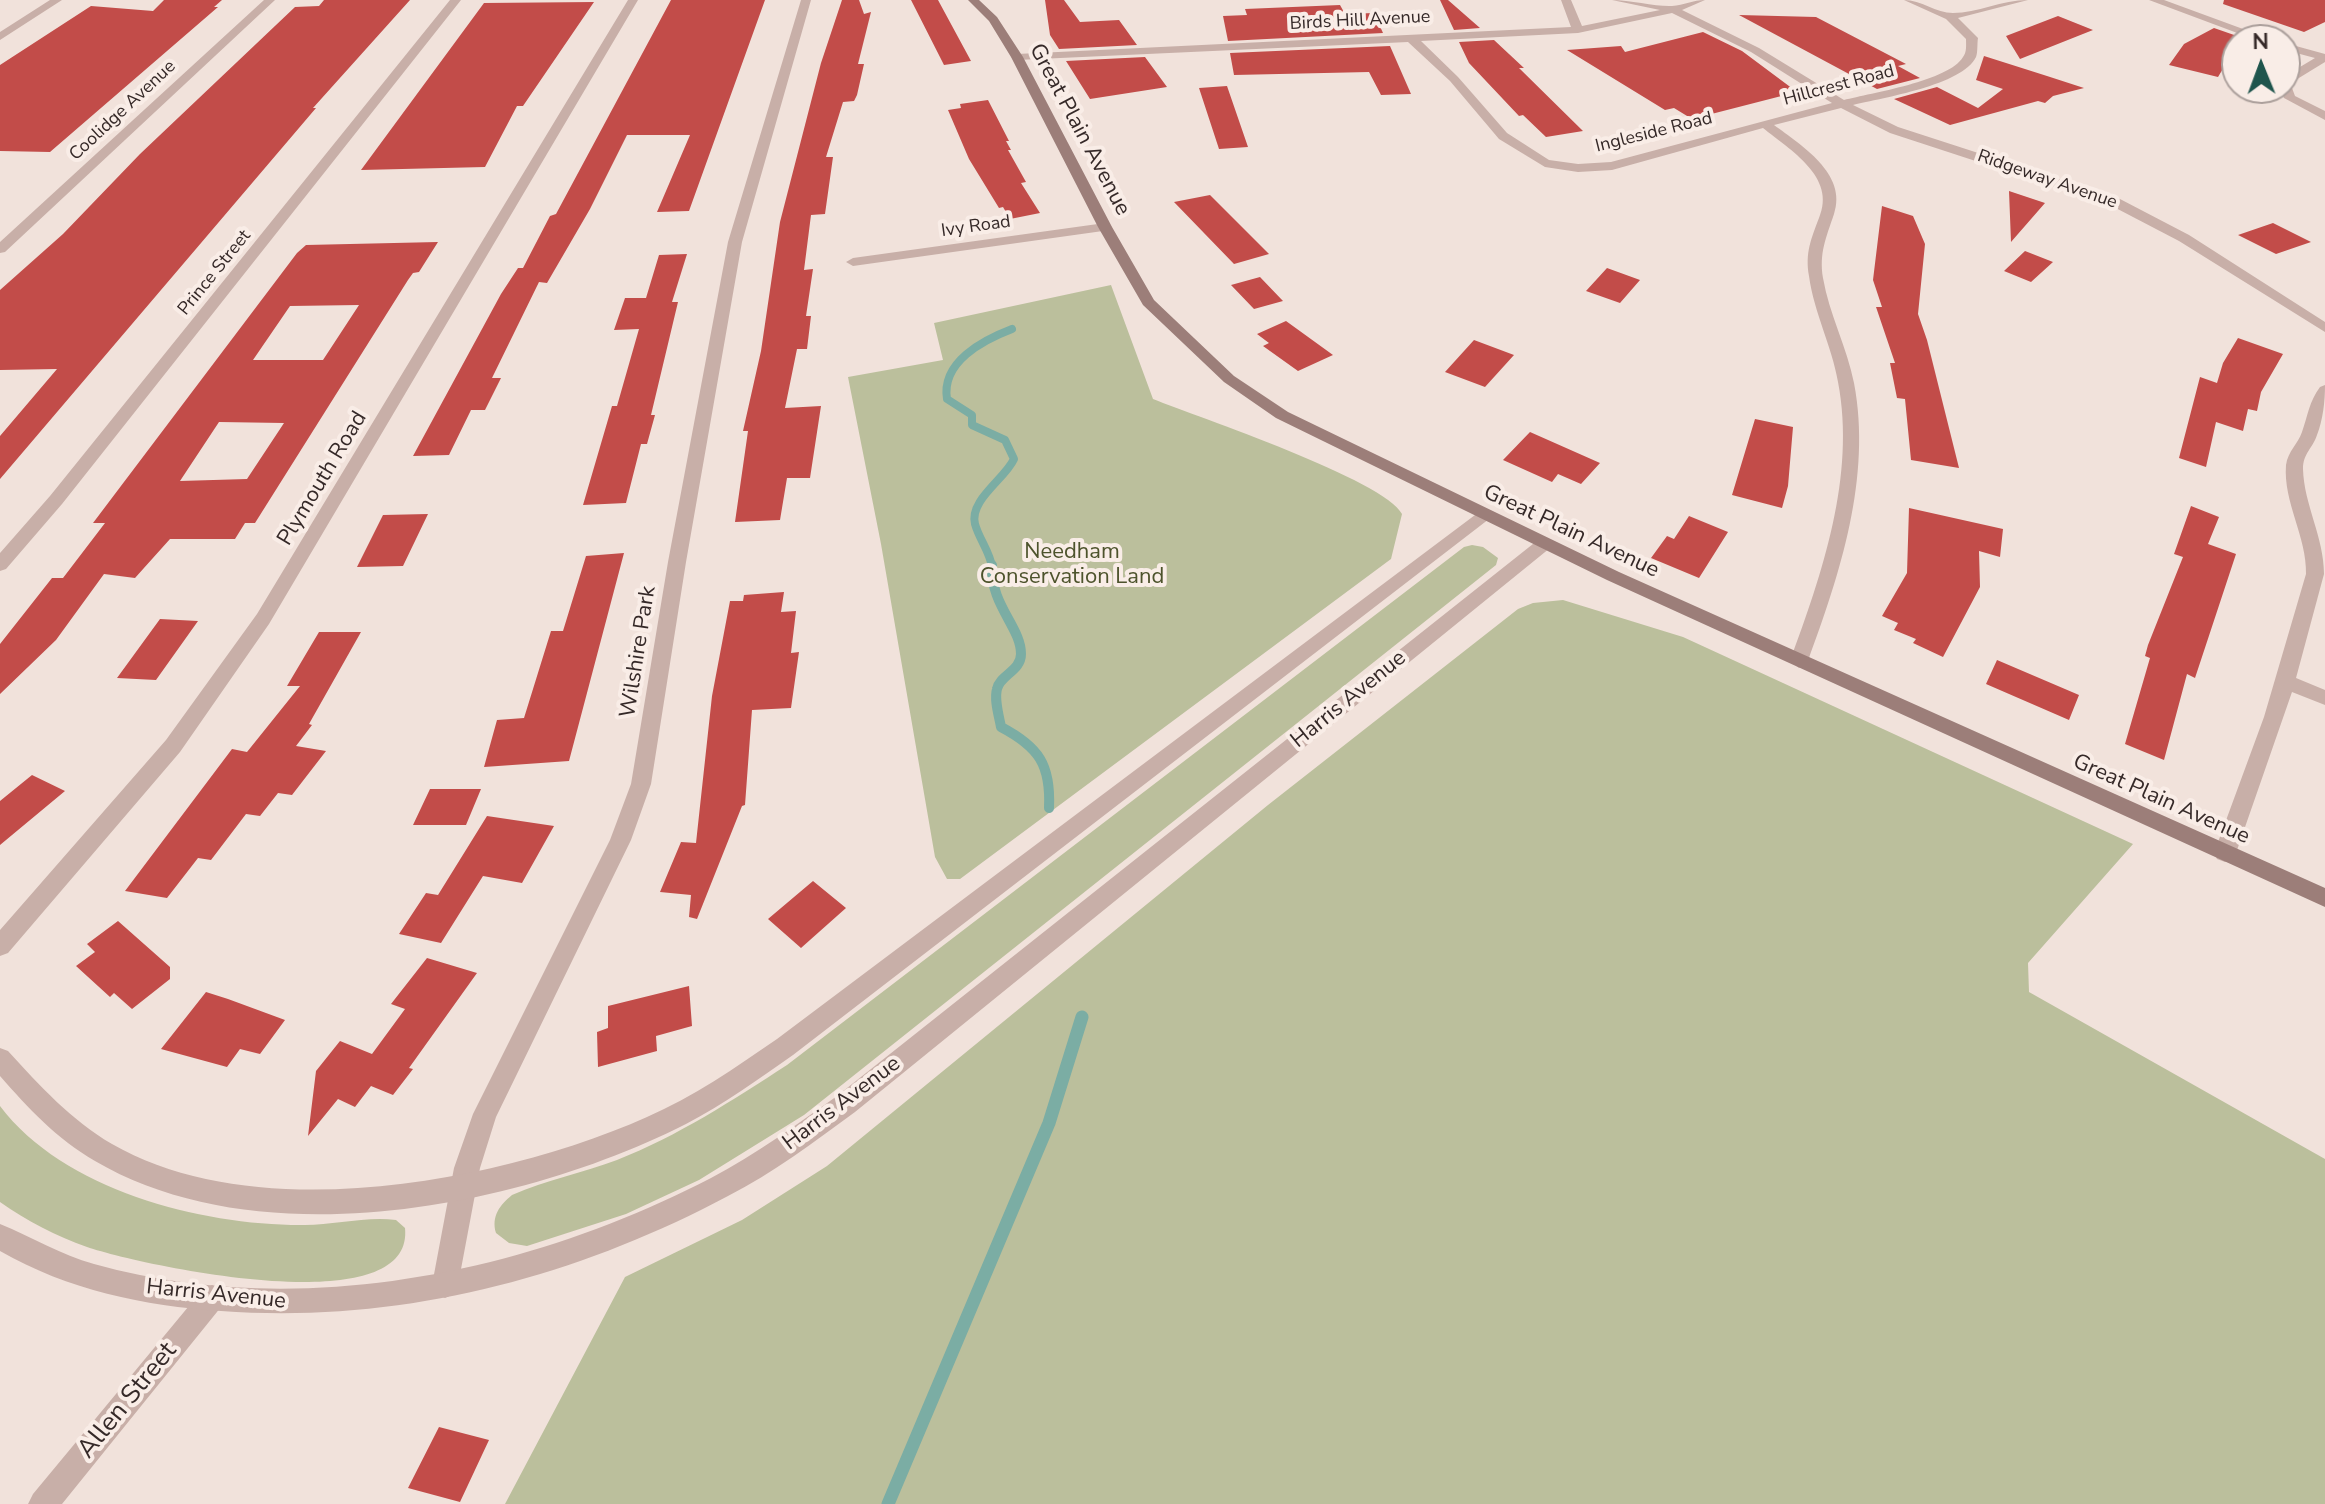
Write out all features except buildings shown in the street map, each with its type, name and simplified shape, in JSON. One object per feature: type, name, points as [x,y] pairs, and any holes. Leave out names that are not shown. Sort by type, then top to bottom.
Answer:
[{"type":"main road","name":"Great Plain Avenue","points":[[973,0],[993,19],[1017,57],[1105,227],[1148,302],[1229,379],[1282,415],[1544,544],[2325,898]]},
{"type":"street","points":[[0,37],[57,0]]},
{"type":"street","name":"Coolidge Avenue","points":[[0,249],[270,0]]},
{"type":"street","name":"Prince Street","points":[[0,565],[56,500],[456,0]]},
{"type":"street","name":"Plymouth Road","points":[[0,946],[173,746],[263,619],[633,0]]},
{"type":"street","name":"Wilshire Park","points":[[445,1285],[463,1187],[485,1114],[620,840],[641,784],[677,562],[735,242],[806,0]]},
{"type":"street","points":[[1566,0],[1578,30]]},
{"type":"street","points":[[1617,0],[1671,9]]},
{"type":"street","name":"Birds Hill Avenue","points":[[1017,57],[1578,30],[1651,17],[1700,0]]},
{"type":"street","points":[[1909,0],[1950,17],[2023,0]]},
{"type":"street","points":[[2154,0],[2222,24]]},
{"type":"street","name":"Ridgeway Avenue","points":[[1671,9],[1755,50],[1840,103],[1894,130],[2115,202],[2184,238],[2325,328]]},
{"type":"street","name":"Hillcrest Road","points":[[1765,124],[1928,82],[1959,69],[1971,56],[1972,38],[1950,17]]},
{"type":"street","name":"Ingleside Road","points":[[1410,37],[1454,79],[1503,136],[1545,163],[1578,168],[1612,166],[1765,124]]},
{"type":"street","points":[[2301,51],[2324,57]]},
{"type":"street","points":[[2324,57],[2289,79],[2286,88],[2290,98],[2325,116]]},
{"type":"street","name":"Hillcrest Road","points":[[1765,124],[1811,163],[1825,179],[1831,196],[1827,221],[1814,250],[1822,302],[1847,383],[1852,458],[1823,597],[1799,661]]},
{"type":"street","name":"Ivy Road","points":[[853,262],[1105,227]]},
{"type":"street","points":[[2225,853],[2269,739],[2315,572],[2312,532],[2292,470],[2298,445],[2309,437],[2316,404],[2325,390]]},
{"type":"street","points":[[0,1059],[24,1091],[74,1134],[150,1175],[209,1194],[264,1202],[327,1203],[394,1199],[463,1187],[535,1169],[627,1138],[680,1114],[755,1068],[816,1025],[1483,515]]},
{"type":"street","name":"Harris Avenue","points":[[0,1237],[26,1253],[82,1273],[144,1289],[281,1303],[348,1301],[445,1285],[529,1265],[643,1225],[720,1187],[846,1104],[1544,544]]},
{"type":"street","points":[[2286,682],[2325,698]]},
{"type":"street","name":"Allen Street","points":[[43,1504],[212,1298]]},
{"type":"green space","name":"Needham Conservation Land","points":[[1111,285],[1153,399],[1328,467],[1388,500],[1402,514],[1391,559],[960,879],[947,879],[935,857],[881,544],[848,377],[943,360],[934,323]]},
{"type":"green space","points":[[1464,547],[1483,547],[1498,558],[1496,565],[804,1115],[699,1180],[626,1214],[527,1246],[509,1243],[496,1233],[498,1211],[512,1195],[604,1165],[662,1140],[705,1117],[787,1065]]},
{"type":"green space","points":[[1563,600],[1683,637],[2133,844],[2028,963],[2029,992],[2325,1159],[2325,1504],[505,1504],[625,1277],[742,1220],[827,1166],[1268,805],[1518,609],[1533,603]]},
{"type":"green space","points":[[0,1106],[27,1136],[60,1161],[139,1198],[224,1219],[266,1224],[396,1220],[405,1228],[396,1258],[366,1275],[322,1282],[268,1281],[159,1265],[75,1243],[31,1222],[0,1202]]},
{"type":"waterway","points":[[992,567],[975,524],[975,515],[982,498],[1014,459],[1005,440],[972,425],[972,415],[947,399],[947,386],[957,363],[966,354],[1012,329]]},
{"type":"waterway","points":[[992,565],[996,592],[1016,634],[1021,654],[1018,665],[997,689],[996,703],[1001,727],[1025,742],[1040,759],[1048,780],[1049,808]]},
{"type":"waterway","points":[[888,1504],[1049,1123],[1082,1017]]}]
